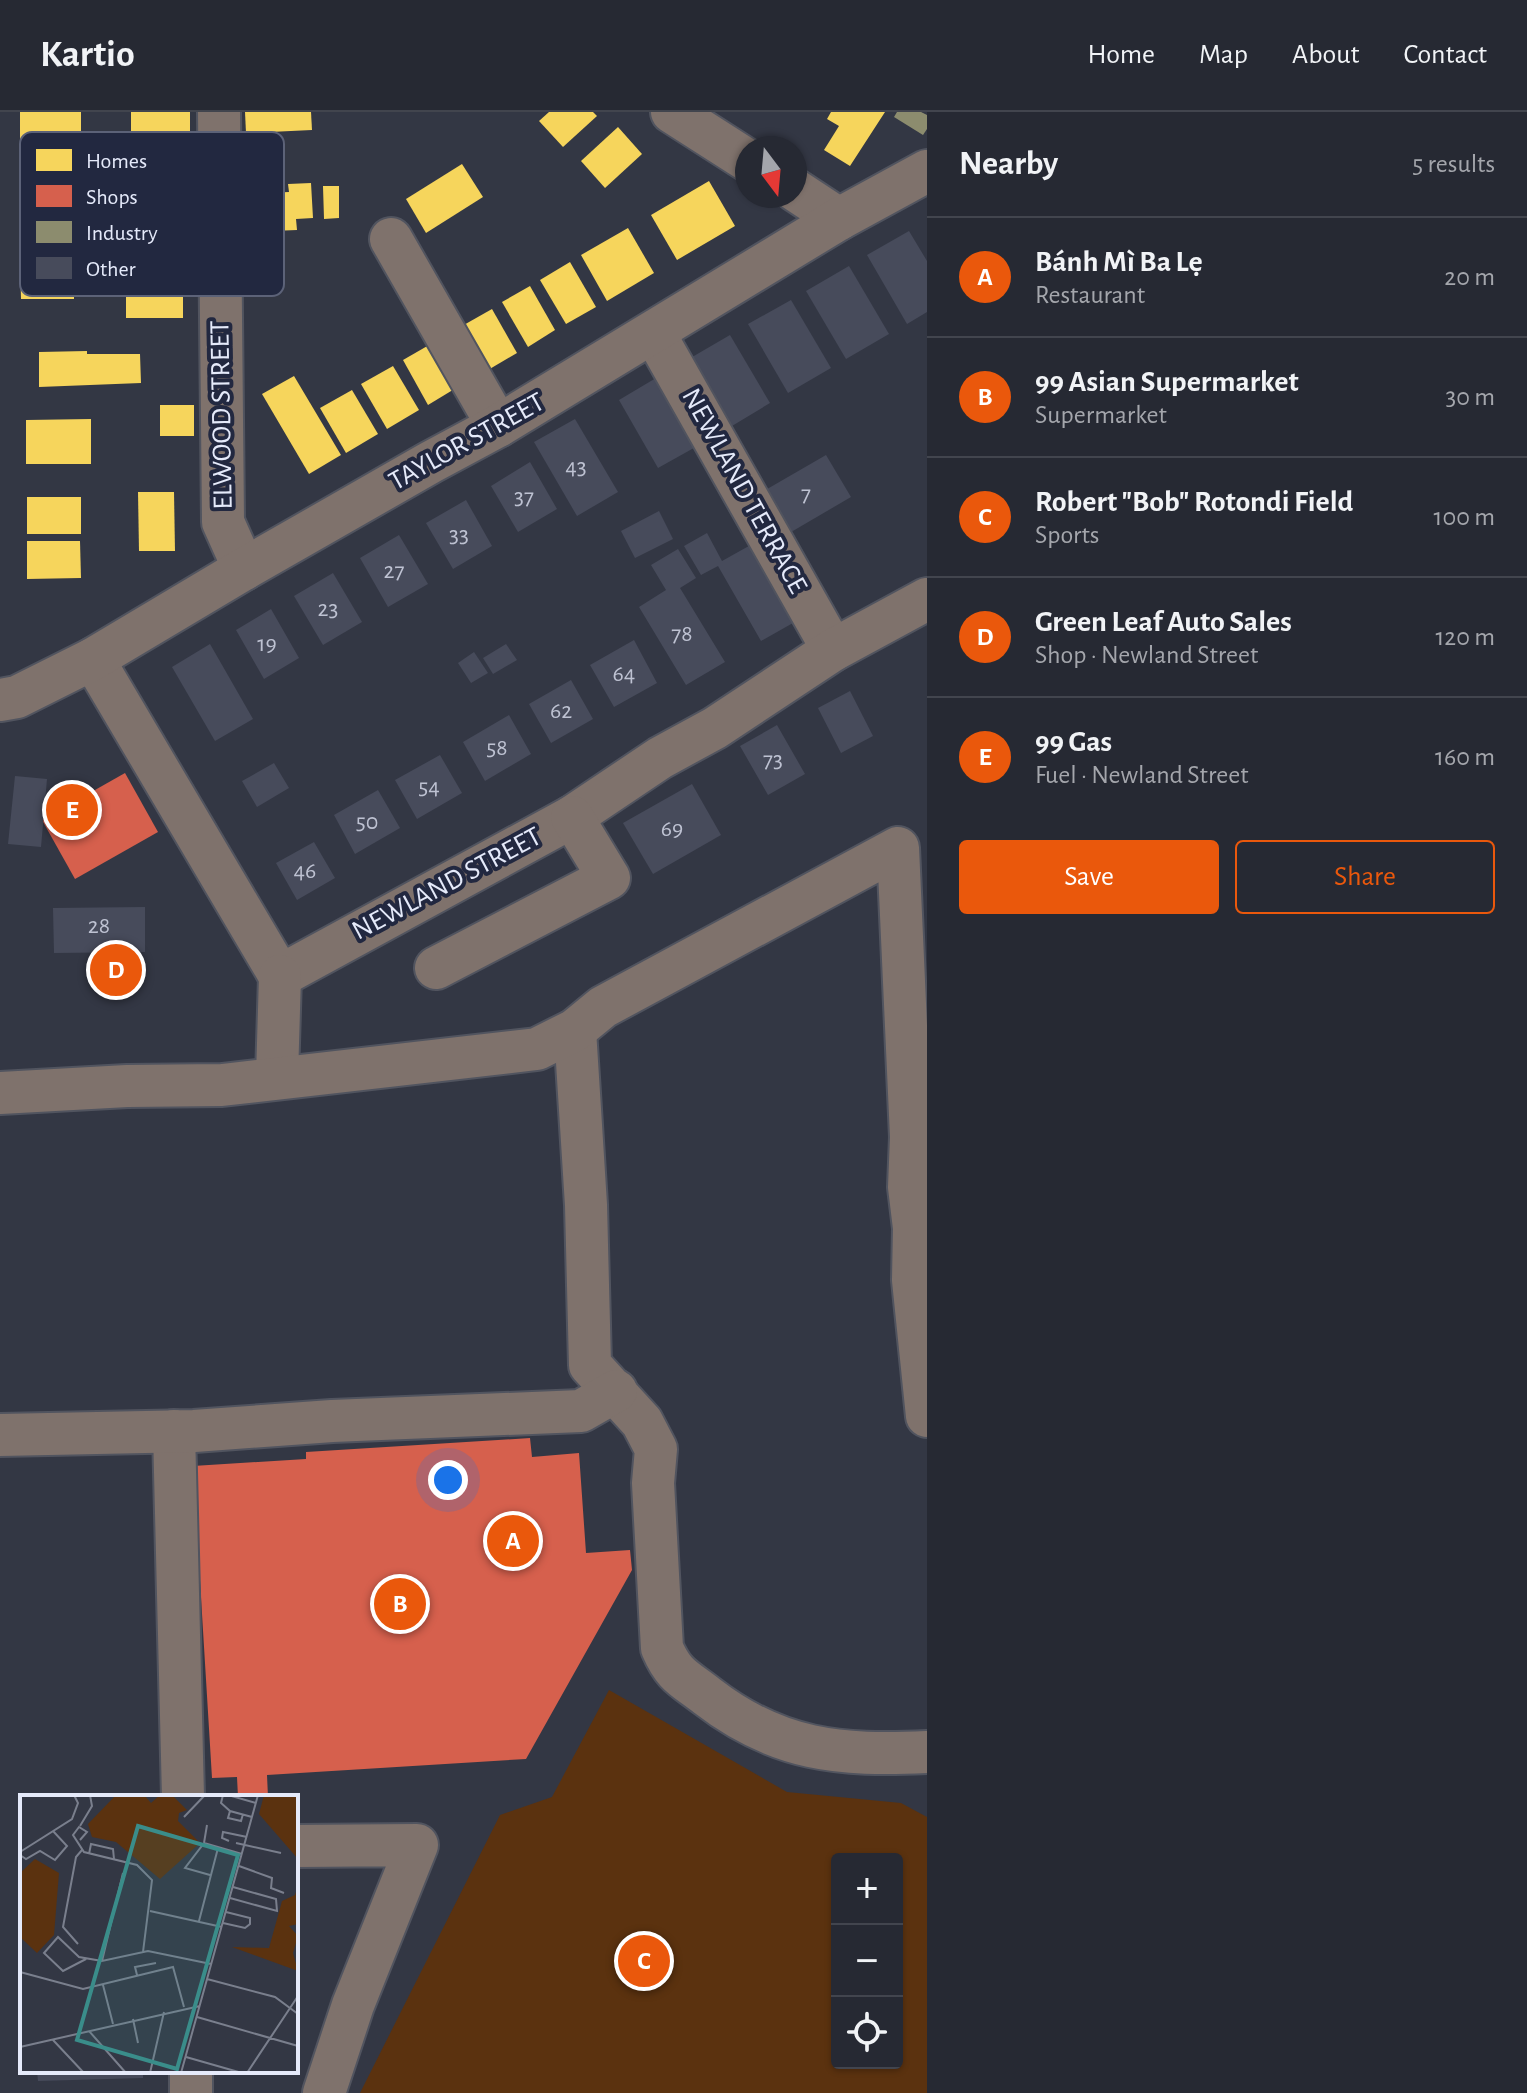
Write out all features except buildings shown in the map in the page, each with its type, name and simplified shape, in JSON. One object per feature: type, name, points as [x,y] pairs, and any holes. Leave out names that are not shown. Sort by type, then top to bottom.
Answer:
[{"type":"street","name":"ELWOOD STREET","points":[[219,112],[219,132]]},
{"type":"street","points":[[672,112],[735,152]]},
{"type":"street","name":"TAYLOR STREET","points":[[0,700],[17,697],[93,659],[244,569],[498,426],[839,219],[927,171]]},
{"type":"street","points":[[807,198],[839,219]]},
{"type":"street","points":[[391,239],[498,426]]},
{"type":"street","name":"ELWOOD STREET","points":[[221,296],[223,522],[244,569]]},
{"type":"street","name":"NEWLAND TERRACE","points":[[654,333],[833,650]]},
{"type":"street","name":"NEWLAND STREET","points":[[280,976],[337,942],[572,817],[833,650],[927,599]]},
{"type":"street","points":[[93,659],[280,976],[277,1077]]},
{"type":"street","points":[[436,968],[609,878],[572,817]]},
{"type":"street","points":[[0,1093],[127,1086],[222,1085],[537,1049],[575,1030],[603,1007],[912,846],[909,1187],[914,1228],[913,1280],[927,1416]]},
{"type":"street","points":[[575,1030],[586,1205],[590,1365],[642,1422],[656,1449],[653,1483],[662,1648],[671,1669],[729,1713],[758,1729],[807,1747],[841,1752],[927,1752]]},
{"type":"street","points":[[0,1435],[174,1431],[581,1411],[616,1391]]},
{"type":"street","points":[[174,1431],[183,1795]]},
{"type":"street","points":[[298,1846],[417,1845],[353,2005],[324,2093]]},
{"type":"shaded area","points":[[609,1690],[787,1792],[901,1803],[927,1817],[927,2093],[360,2093],[500,1815],[552,1797]]},
{"type":"place","name":"99 Gas","points":[[72,810]]},
{"type":"place","name":"Green Leaf Auto Sales","points":[[116,970]]},
{"type":"place","name":"Bánh Mì Ba Lẹ","points":[[513,1541]]},
{"type":"place","name":"99 Asian Supermarket","points":[[400,1604]]},
{"type":"place","name":"Robert \"Bob\" Rotondi Field","points":[[644,1961]]}]
